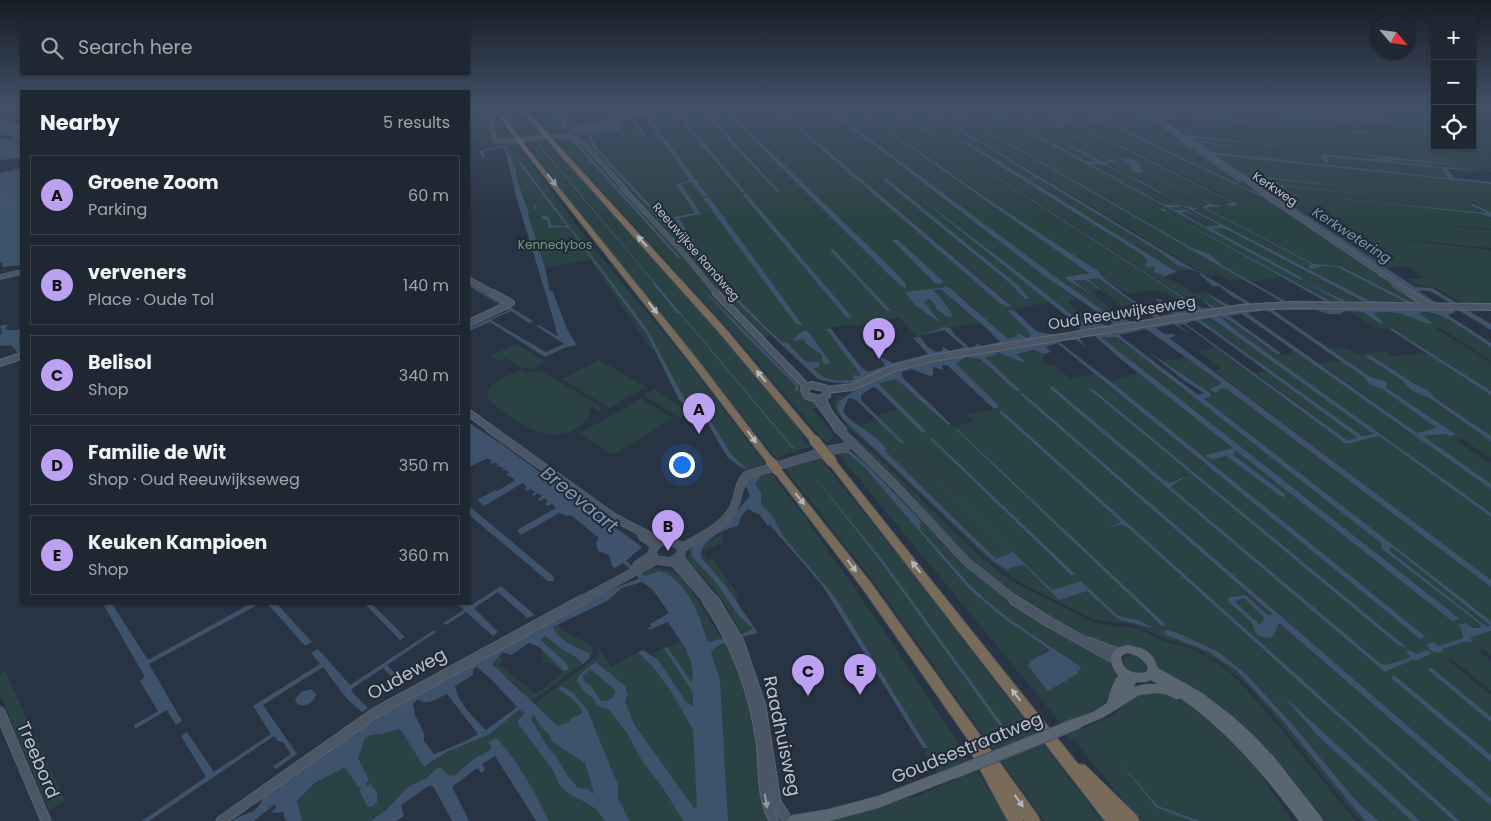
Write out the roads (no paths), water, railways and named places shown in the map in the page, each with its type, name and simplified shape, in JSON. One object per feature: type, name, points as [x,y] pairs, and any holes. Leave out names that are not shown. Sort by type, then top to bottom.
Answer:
[{"type":"highway","points":[[522,143],[676,338],[855,570],[1033,821]]},
{"type":"highway","points":[[556,143],[721,329],[814,440],[1114,821]]},
{"type":"highway","points":[[951,703],[1016,821]]},
{"type":"highway","points":[[1057,748],[1132,821]]},
{"type":"main road","points":[[1125,649],[1139,652],[1149,659],[1152,673],[1143,679],[1129,675],[1118,666],[1116,656],[1125,649]]},
{"type":"main road","points":[[1152,673],[1198,696],[1234,724],[1265,756],[1317,821]]},
{"type":"main road","name":"Goudsestraatweg","points":[[1152,673],[1215,718],[1244,744],[1307,821]]},
{"type":"main road","points":[[1125,696],[1129,675]]},
{"type":"main road","points":[[1113,703],[1129,675]]},
{"type":"main road","name":"Goudsestraatweg","points":[[793,821],[823,818],[894,796],[1099,714],[1113,703],[1139,689],[1155,688],[1190,699]]},
{"type":"street","name":"Reeuwijkse Randweg","points":[[582,143],[681,251],[729,308],[794,374],[809,386],[804,391],[804,394],[819,399]]},
{"type":"street","name":"Kerkweg","points":[[1191,143],[1431,306]]},
{"type":"street","points":[[0,277],[20,272]]},
{"type":"street","points":[[470,280],[507,305],[470,323]]},
{"type":"street","name":"Oud Reeuwijkseweg","points":[[827,390],[852,387],[894,368],[933,358],[1260,306],[1491,307]]},
{"type":"street","points":[[0,363],[20,356]]},
{"type":"street","points":[[809,386],[819,386],[827,390],[827,395],[819,399],[832,424],[892,480],[981,576],[1027,610],[1081,640],[1096,651],[1116,656]]},
{"type":"street","points":[[470,414],[613,517],[658,544]]},
{"type":"street","points":[[680,545],[698,537],[717,524],[731,511],[741,481],[748,474],[829,450],[846,447],[852,442]]},
{"type":"street","points":[[658,544],[671,540],[680,545]]},
{"type":"street","points":[[658,544],[654,558],[665,562],[676,559],[680,545]]},
{"type":"street","name":"Oudeweg","points":[[221,821],[363,720],[654,558]]},
{"type":"street","name":"Raadhuisweg","points":[[676,559],[731,632],[736,642],[761,706],[776,802],[788,821]]},
{"type":"street","name":"Raadhuisweg","points":[[736,642],[755,710],[761,746],[766,800],[774,821]]},
{"type":"street","name":"Treebord","points":[[0,712],[46,821]]},
{"type":"water","points":[[0,143],[20,144],[20,158],[0,160]]},
{"type":"water","points":[[521,143],[506,146],[512,160],[517,161],[512,161],[514,167],[517,168],[515,173],[529,213],[550,291],[553,292],[566,327],[576,344],[545,357],[490,322],[470,331],[470,328],[509,310],[470,287],[470,283],[533,321],[529,323],[511,311],[491,320],[546,352],[564,344],[536,326],[539,325],[557,336],[559,335],[556,332],[516,196],[505,149],[502,147],[484,151],[485,157],[482,158],[480,151],[470,153],[509,144]]},
{"type":"water","points":[[536,143],[538,143],[795,449],[792,448],[680,314],[677,313]]},
{"type":"water","points":[[574,143],[578,143],[681,258],[678,258]]},
{"type":"water","points":[[591,143],[596,143],[600,151],[694,252],[673,217],[695,213],[676,184],[690,180],[663,143],[669,143],[708,196],[702,196],[692,182],[681,184],[701,214],[679,218],[716,277],[765,326],[782,342],[787,343],[806,362],[820,362],[819,367],[813,368],[821,376],[841,380],[852,380],[854,379],[852,375],[860,376],[860,374],[826,329],[831,329],[860,366],[868,372],[885,366],[879,356],[893,363],[928,354],[913,338],[920,337],[929,348],[936,352],[942,351],[943,347],[950,351],[964,347],[944,330],[923,335],[944,327],[950,328],[970,348],[975,347],[977,343],[981,346],[1000,342],[941,289],[933,290],[953,316],[947,317],[936,309],[935,304],[929,299],[924,302],[941,323],[916,306],[905,292],[950,288],[1007,338],[1017,337],[1017,333],[1028,338],[1031,334],[1008,311],[1013,310],[1035,330],[1042,333],[1065,334],[1080,329],[1079,326],[905,186],[1073,316],[1085,323],[1097,322],[1108,326],[1113,323],[1042,274],[871,143],[876,143],[1119,322],[1120,320],[1112,310],[1131,322],[1137,321],[1139,318],[1142,321],[1155,318],[1098,278],[1088,279],[1109,296],[1086,280],[1073,280],[1090,294],[1066,279],[1066,277],[1089,273],[905,143],[908,143],[995,204],[1098,271],[1109,283],[1160,316],[1174,313],[1155,299],[1161,300],[1168,303],[1175,308],[1159,300],[1177,312],[1197,310],[1175,293],[943,143],[1202,308],[1211,308],[1201,299],[1216,308],[1225,307],[1203,291],[1230,306],[1245,303],[1233,297],[1219,286],[1213,286],[1200,275],[1201,273],[1252,304],[1223,309],[1258,307],[1421,307],[1427,302],[1193,143],[1300,156],[1205,146],[1212,152],[1448,178],[1441,168],[1327,157],[1329,163],[1326,163],[1323,159],[1301,155],[1322,157],[1322,155],[1300,152],[1380,159],[1335,151],[1491,168],[1385,159],[1397,162],[1491,172],[1447,169],[1454,178],[1491,182],[1491,184],[1215,155],[1415,287],[1432,288],[1458,304],[1430,291],[1419,291],[1438,304],[1464,308],[1491,324],[1491,330],[1458,310],[1454,310],[1455,312],[1448,315],[1491,343],[1491,347],[1445,318],[1426,312],[1419,313],[1434,324],[1398,313],[1373,313],[1383,322],[1381,324],[1363,312],[1345,311],[1340,314],[1329,314],[1316,310],[1273,310],[1369,376],[1387,382],[1386,388],[1456,434],[1450,436],[1446,434],[1423,436],[1491,484],[1491,489],[1242,314],[1229,316],[1281,353],[1277,354],[1231,321],[1218,315],[1239,333],[1491,513],[1491,517],[1379,436],[1346,444],[1184,324],[1178,325],[1189,333],[1173,324],[1156,328],[1164,334],[1176,336],[1169,338],[1491,580],[1491,587],[1227,389],[1222,388],[1215,393],[1210,389],[1222,383],[1149,331],[1145,329],[1119,335],[1198,395],[1204,393],[1185,381],[1146,350],[1211,394],[1211,396],[1204,399],[1487,618],[1491,622],[1491,631],[1471,637],[1472,643],[1467,641],[1442,649],[1442,652],[1436,653],[1431,650],[1426,644],[1433,642],[1439,646],[1463,638],[1461,628],[1458,625],[1466,623],[1473,628],[1481,628],[1480,624],[1382,549],[1381,543],[1117,337],[1101,337],[1460,619],[1452,621],[1234,449],[1236,452],[1233,455],[1284,493],[1285,498],[1226,456],[1213,459],[1207,458],[1206,455],[1233,448],[1118,357],[1095,336],[1079,337],[1085,347],[1077,340],[1061,340],[1059,342],[1110,381],[1426,637],[1420,639],[1057,343],[1046,347],[1051,352],[1044,354],[1034,350],[1016,354],[1024,361],[1022,362],[997,352],[996,355],[985,357],[1021,391],[1016,391],[980,359],[966,357],[956,364],[999,406],[997,408],[993,408],[947,365],[942,365],[943,370],[933,367],[933,375],[930,376],[911,369],[902,372],[902,377],[951,424],[948,425],[896,379],[878,383],[927,432],[923,433],[876,388],[873,387],[861,395],[861,400],[904,443],[901,443],[856,400],[848,399],[843,411],[848,418],[878,440],[887,449],[885,451],[996,559],[1012,552],[904,446],[1052,590],[1081,581],[1118,616],[1141,621],[1155,629],[1118,619],[1087,591],[1059,600],[1024,565],[1015,566],[1007,570],[993,561],[842,418],[837,408],[839,401],[890,368],[883,369],[859,381],[839,383],[818,379],[712,279],[694,256],[593,148]],"holes":[[[1267,310],[1364,377],[1370,385],[1382,389],[1437,428],[1417,433],[1247,313]],[[1213,319],[1374,434],[1362,436],[1200,320]],[[1196,321],[1213,332],[1358,438],[1347,440],[1186,324]],[[1389,548],[1393,548],[1490,625],[1488,627],[1483,624],[1391,552]]]},
{"type":"water","points":[[700,143],[705,143],[745,192],[741,192]]},
{"type":"water","points":[[731,143],[736,143],[780,192],[777,192]]},
{"type":"water","points":[[757,143],[762,143],[894,271],[906,284],[906,288],[889,275]]},
{"type":"water","points":[[814,143],[819,143],[1011,306],[1007,307],[1001,304]]},
{"type":"water","points":[[964,143],[970,143],[1177,272],[1165,276],[1154,272],[1155,267],[1151,266],[1149,268],[1145,265],[1147,261],[1144,256]]},
{"type":"water","points":[[982,143],[1198,272],[1177,265],[1160,252],[1039,179],[1029,178],[1035,177]]},
{"type":"water","points":[[1007,143],[1010,143],[1190,247],[1209,254],[1222,265],[1285,301],[1325,301],[1143,200],[1160,209],[1166,209],[1165,211],[1171,215],[1332,302],[1341,302],[1305,282],[1348,302],[1364,302],[1224,228],[1212,229],[1304,279],[1301,280],[1048,143],[1053,143],[1088,162],[1096,161],[1063,143],[1078,149],[1093,147],[1080,150],[1104,162],[1109,161],[1088,149],[1109,160],[1119,161],[1106,164],[1126,175],[1101,164],[1092,165],[1165,205],[1180,205],[1181,207],[1169,207],[1176,210],[1185,210],[1211,224],[1186,212],[1180,212],[1206,227],[1219,225],[1127,176],[1145,183],[1181,204],[1199,208],[1194,210],[1370,301],[1406,302],[1337,267],[1324,266],[1310,269],[1308,267],[1311,264],[1202,207],[1209,204],[1145,172],[1138,173],[1132,170],[1130,166],[1120,159],[1089,143],[1120,158],[1132,159],[1141,165],[1139,166],[1143,170],[1213,205],[1222,206],[1206,208],[1314,264],[1340,266],[1411,302],[1418,303],[1392,287],[1391,283],[1420,304],[1284,303]]},
{"type":"water","points":[[1113,143],[1117,143],[1238,204],[1234,206],[1225,205],[1232,202]]},
{"type":"water","points":[[1147,143],[1153,143],[1234,182],[1238,182],[1196,152],[1177,143],[1189,147],[1184,143],[1187,143],[1243,182],[1237,183],[1238,185],[1262,195],[1386,279],[1377,276],[1380,276],[1264,198]]},
{"type":"water","points":[[1204,143],[1216,143],[1298,153]]},
{"type":"water","points":[[1250,143],[1261,143],[1330,151]]},
{"type":"water","points":[[517,161],[521,162],[647,329],[685,400],[707,415],[732,455],[747,469],[742,468],[728,458],[705,419],[679,400],[647,334],[569,228],[548,228],[548,220],[541,217],[544,215],[550,219],[551,225],[567,226]]},
{"type":"water","points":[[20,168],[20,265],[2,267],[2,263],[0,263],[0,173]]},
{"type":"water","points":[[1266,177],[1356,188],[1271,179],[1281,185],[1448,204],[1283,186],[1290,192]]},
{"type":"water","points":[[886,178],[1019,286],[1029,299],[1025,299],[1013,286],[882,179]]},
{"type":"water","points":[[746,193],[852,317],[847,318],[742,194]]},
{"type":"water","points":[[1318,196],[1486,213],[1470,206],[1473,205],[1467,201],[1491,212],[1491,217],[1482,214]]},
{"type":"water","points":[[709,197],[801,325],[795,323],[703,198]]},
{"type":"water","points":[[892,240],[898,240],[944,282],[935,283]]},
{"type":"water","points":[[833,249],[891,311],[887,311],[830,250]]},
{"type":"water","points":[[690,276],[797,383],[798,391],[796,391],[795,385]]},
{"type":"water","points":[[8,325],[5,329],[20,330],[20,352],[18,353],[11,345],[0,346],[0,335],[2,333],[0,326]]},
{"type":"water","points":[[1389,329],[1393,329],[1491,391],[1491,395]]},
{"type":"water","points":[[803,331],[807,331],[810,334],[830,362],[829,364],[825,364],[822,361],[822,355],[805,343],[805,339],[793,341]]},
{"type":"water","points":[[1370,355],[1427,390],[1435,398],[1491,436],[1491,441],[1429,398],[1411,390],[1403,381],[1365,356]]},
{"type":"water","points":[[1052,386],[1165,481],[1170,483],[1188,475],[1172,486],[1172,488],[1380,663],[1385,665],[1409,658],[1410,655],[1406,652],[1410,650],[1417,654],[1426,650],[1432,653],[1385,672],[1054,392],[1050,388]]},
{"type":"water","points":[[1088,388],[1094,390],[1405,646],[1398,645]]},
{"type":"water","points":[[1023,393],[1491,798],[1491,806],[1279,623],[1273,636],[1268,638],[1257,634],[1249,620],[1228,601],[1229,597],[1245,595],[1269,616],[1272,614],[1021,395]],"holes":[[[1244,598],[1263,616],[1264,620],[1259,624],[1236,603],[1237,600]]]},
{"type":"water","points":[[1002,411],[1460,821],[1454,821],[1127,527],[1122,524],[1105,529],[1121,522],[999,412]]},
{"type":"water","points":[[470,424],[503,445],[642,547],[626,561],[645,576],[659,571],[669,575],[678,582],[697,611],[708,642],[742,634],[753,629],[738,615],[715,581],[692,556],[691,549],[732,517],[750,496],[745,484],[747,478],[798,461],[849,450],[871,469],[919,519],[921,522],[920,529],[970,585],[986,600],[1008,618],[1081,667],[1077,674],[1048,691],[1028,666],[1031,660],[1049,651],[1049,649],[1005,619],[970,590],[865,468],[850,455],[843,453],[770,472],[761,476],[755,484],[761,493],[761,504],[773,517],[783,536],[835,597],[928,748],[923,748],[822,585],[770,525],[767,525],[760,515],[748,509],[741,516],[738,526],[720,533],[708,541],[701,552],[701,558],[726,586],[758,633],[725,643],[714,649],[711,653],[720,679],[728,821],[683,821],[663,788],[642,761],[627,733],[609,710],[597,705],[593,698],[585,693],[577,681],[579,675],[596,662],[625,686],[628,694],[625,702],[634,724],[694,808],[697,806],[693,730],[672,693],[653,667],[638,652],[643,650],[658,660],[686,702],[693,706],[693,693],[664,648],[667,647],[692,683],[691,665],[683,644],[668,622],[649,630],[650,624],[669,613],[653,590],[642,582],[622,588],[607,601],[553,627],[564,640],[590,654],[589,659],[583,664],[545,636],[541,640],[567,664],[568,669],[566,671],[539,647],[529,643],[511,655],[503,652],[492,664],[558,726],[581,714],[582,711],[578,704],[559,689],[561,686],[573,693],[587,709],[618,785],[618,799],[630,821],[605,821],[594,808],[563,789],[552,769],[517,722],[525,713],[519,710],[488,735],[447,752],[424,767],[401,730],[397,729],[383,734],[370,735],[365,738],[358,758],[369,780],[366,783],[367,786],[371,784],[377,793],[377,802],[373,806],[368,807],[360,792],[361,786],[358,787],[345,767],[315,783],[297,801],[302,821],[286,821],[283,812],[271,813],[276,807],[275,804],[254,821],[232,821],[254,810],[261,803],[263,797],[384,712],[552,621],[558,620],[559,617],[610,590],[638,579],[638,576],[623,563],[615,568],[612,566],[609,555],[598,551],[596,543],[599,538],[571,515],[566,516],[559,513],[521,535],[517,530],[556,508],[552,504],[548,506],[545,504],[548,501],[545,498],[540,501],[538,499],[542,496],[538,493],[534,496],[532,494],[535,492],[531,489],[527,491],[524,489],[527,487],[523,483],[484,506],[477,500],[495,490],[497,491],[515,479],[506,475],[509,473],[506,470],[500,471],[504,469],[500,466],[495,467],[498,464],[495,462],[491,464],[492,461],[488,458],[470,467]],"holes":[[[477,667],[517,707],[486,730],[463,705],[455,686],[473,675],[473,669]],[[590,669],[615,690],[611,699],[601,701],[591,686],[584,682],[583,675]],[[447,694],[478,734],[434,754],[424,741],[424,733],[415,715],[413,704],[418,699],[429,702]],[[534,715],[550,736],[552,742],[585,763],[594,794],[588,789],[578,788],[568,776],[556,756],[548,748],[531,719]]]},
{"type":"water","points":[[954,428],[958,430],[1166,625],[1162,626]]},
{"type":"water","points":[[931,437],[1075,574],[1071,575],[929,438]]},
{"type":"water","points":[[809,470],[881,558],[1008,732],[1005,733],[878,558]]},
{"type":"water","points":[[470,507],[554,577],[554,581],[548,581],[470,516]]},
{"type":"water","points":[[501,586],[535,615],[527,618],[498,592],[474,608],[498,632],[493,636],[466,612],[446,625],[443,623],[464,610],[459,605],[472,605]]},
{"type":"water","points":[[104,605],[113,605],[148,660],[248,605],[257,605],[149,664],[182,721],[176,725],[167,710],[135,729],[134,725],[158,711],[140,681],[145,677]]},
{"type":"water","points":[[269,605],[278,605],[312,642],[305,646]]},
{"type":"water","points":[[366,605],[373,605],[405,637],[400,640]]},
{"type":"water","points":[[434,630],[436,632],[387,665],[404,683],[400,685],[383,668],[353,688],[351,691],[368,708],[362,712],[347,699],[323,667],[263,705],[297,754],[276,769],[273,766],[291,754],[283,742],[278,741],[274,736],[149,821],[142,821],[206,777],[181,736],[187,732],[214,772],[271,734],[253,706],[320,664],[311,653],[318,649],[350,685]]},
{"type":"water","points":[[1166,630],[1175,632],[1217,651],[1247,675],[1292,724],[1358,803],[1379,821],[1365,821],[1282,720],[1237,671],[1209,652],[1166,635],[1164,632]]},
{"type":"water","points":[[1432,668],[1491,717],[1491,722],[1428,670]]},
{"type":"water","points":[[1393,676],[1491,755],[1491,762],[1391,678]]},
{"type":"water","points":[[311,689],[316,694],[311,702],[306,705],[297,704],[295,699],[301,692]]},
{"type":"water","points":[[1286,699],[1420,821],[1412,821],[1317,735]]},
{"type":"water","points":[[496,738],[518,765],[549,821],[536,821],[495,756],[482,764],[485,770],[481,773],[477,768],[452,787],[469,821],[452,821],[433,786],[427,787],[401,805],[404,816],[396,821],[371,821],[386,810],[408,787],[426,778],[437,768],[441,768],[448,775],[454,776],[475,758],[489,751],[491,748],[489,742]]},
{"type":"water","points":[[1115,757],[1158,806],[1200,821],[1192,821],[1157,808]]},
{"type":"place","name":"Familie de Wit","points":[[879,359]]},
{"type":"place","name":"Groene Zoom","points":[[699,434]]},
{"type":"place","name":"verveners","points":[[668,551]]},
{"type":"place","name":"Keuken Kampioen","points":[[860,695]]},
{"type":"place","name":"Belisol","points":[[808,696]]},
{"type":"water label","name":"Kerkwetering","points":[[1352,235]]},
{"type":"water label","name":"Breevaart","points":[[580,499]]},
{"type":"park label","name":"Kennedybos","points":[[555,245]]}]
